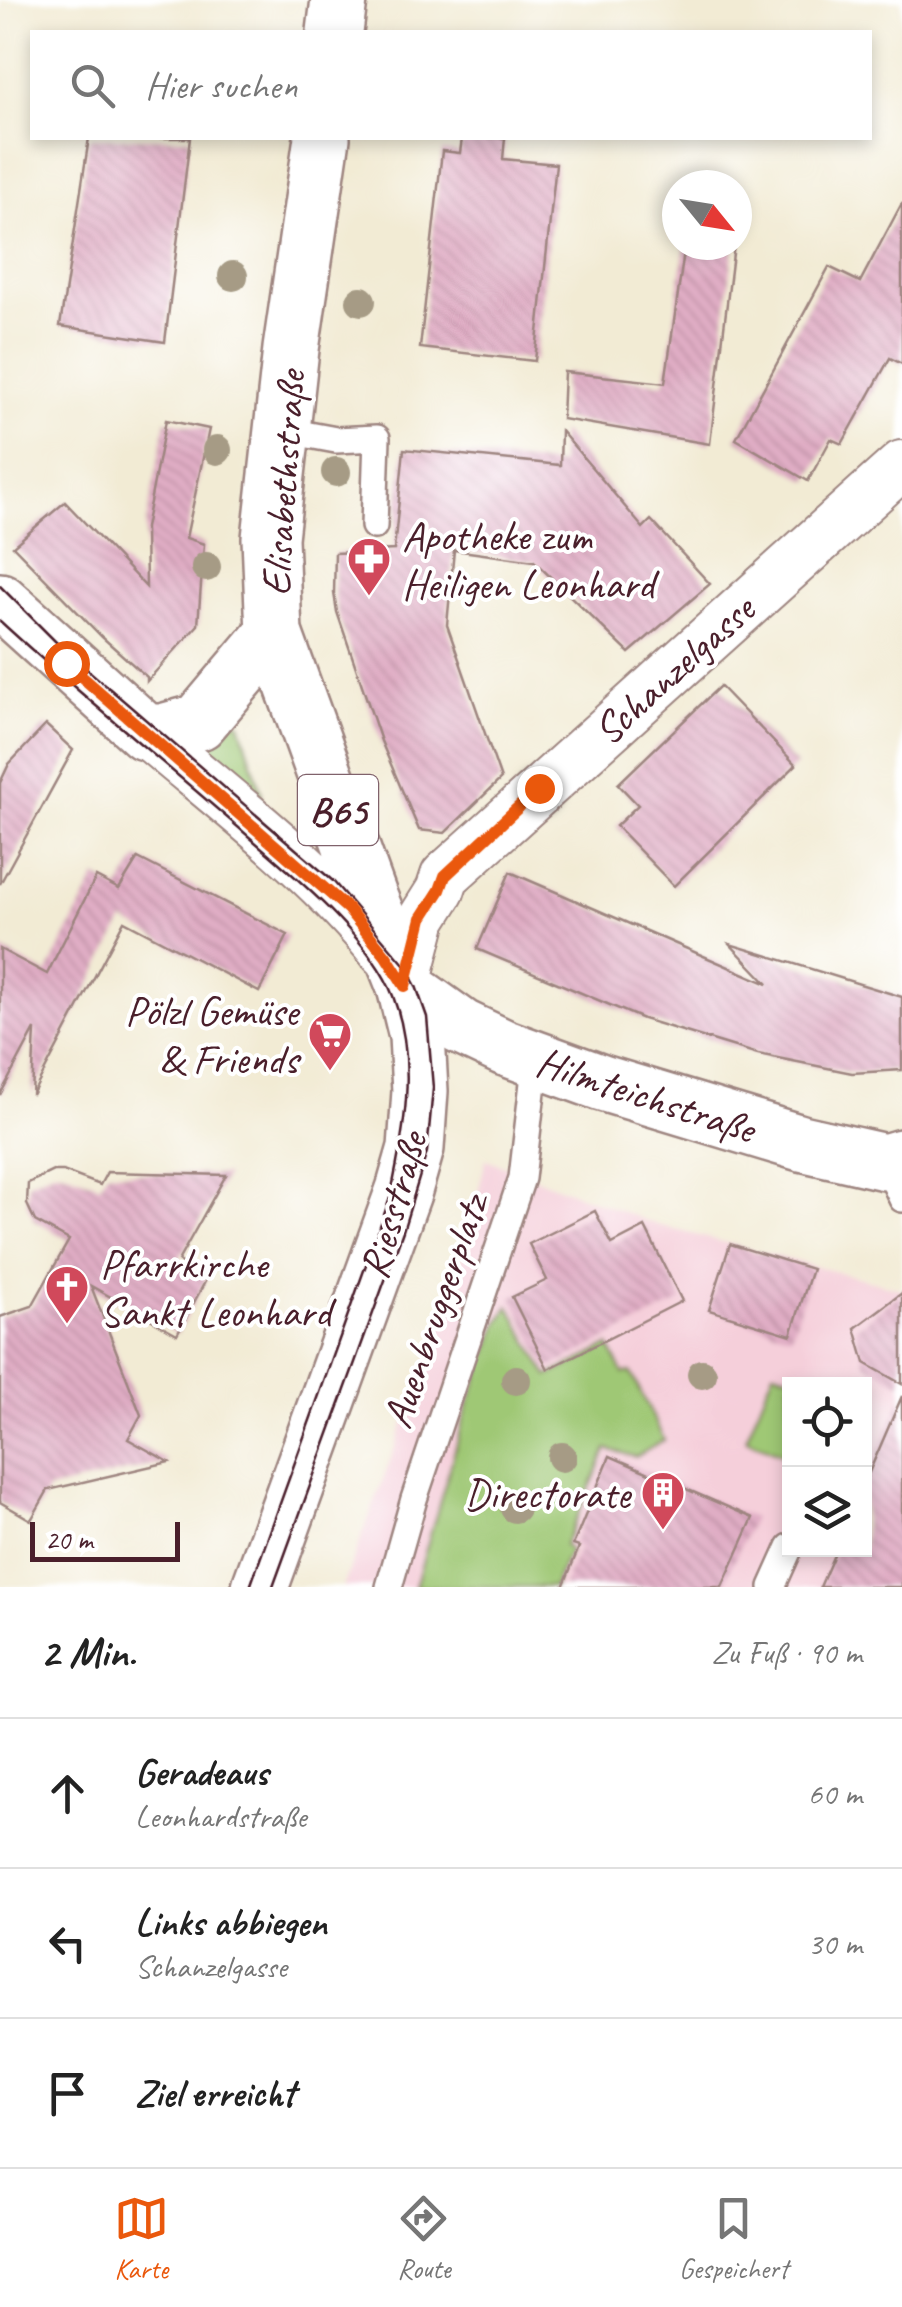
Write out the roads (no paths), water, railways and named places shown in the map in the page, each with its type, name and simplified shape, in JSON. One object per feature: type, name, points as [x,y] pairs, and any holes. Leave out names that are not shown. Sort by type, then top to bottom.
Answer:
[{"type":"main road","points":[[335,30],[339,0]]},
{"type":"main road","name":"Elisabethstraße","points":[[322,140],[270,538],[274,633],[405,986]]},
{"type":"main road","points":[[0,600],[144,732],[162,732],[199,722],[274,633]]},
{"type":"main road","name":"Hilmteichstraße","points":[[405,986],[462,1027],[602,1083],[896,1173]]},
{"type":"main road","name":"Riesstraße","points":[[260,1587],[390,1234],[416,1148],[420,1091],[417,1036],[405,986]]},
{"type":"street","name":"Schanzelgasse","points":[[405,986],[422,918],[445,876],[527,798],[902,465]]},
{"type":"street","points":[[144,732],[348,909],[405,986]]},
{"type":"lane","points":[[282,430],[336,440],[377,438],[374,526]]},
{"type":"lane","name":"Auenbruggerplatz","points":[[389,1587],[414,1498],[522,1178],[536,1057]]},
{"type":"lane","points":[[772,1587],[786,1557]]},
{"type":"tram line","points":[[0,586],[59,645],[333,881],[404,964],[427,1017],[433,1088],[427,1152],[403,1231],[273,1587]]},
{"type":"tram line","points":[[0,621],[329,909],[382,974],[401,1021],[406,1097],[390,1198],[250,1587]]},
{"type":"place","name":"Apotheke zum Heiligen Leonhard","points":[[369,597]]},
{"type":"place","name":"Pölzl Gemüse & Friends","points":[[330,1072]]},
{"type":"place","name":"Pfarrkirche Sankt Leonhard","points":[[67,1325]]},
{"type":"place","name":"Directorate","points":[[663,1531]]}]
